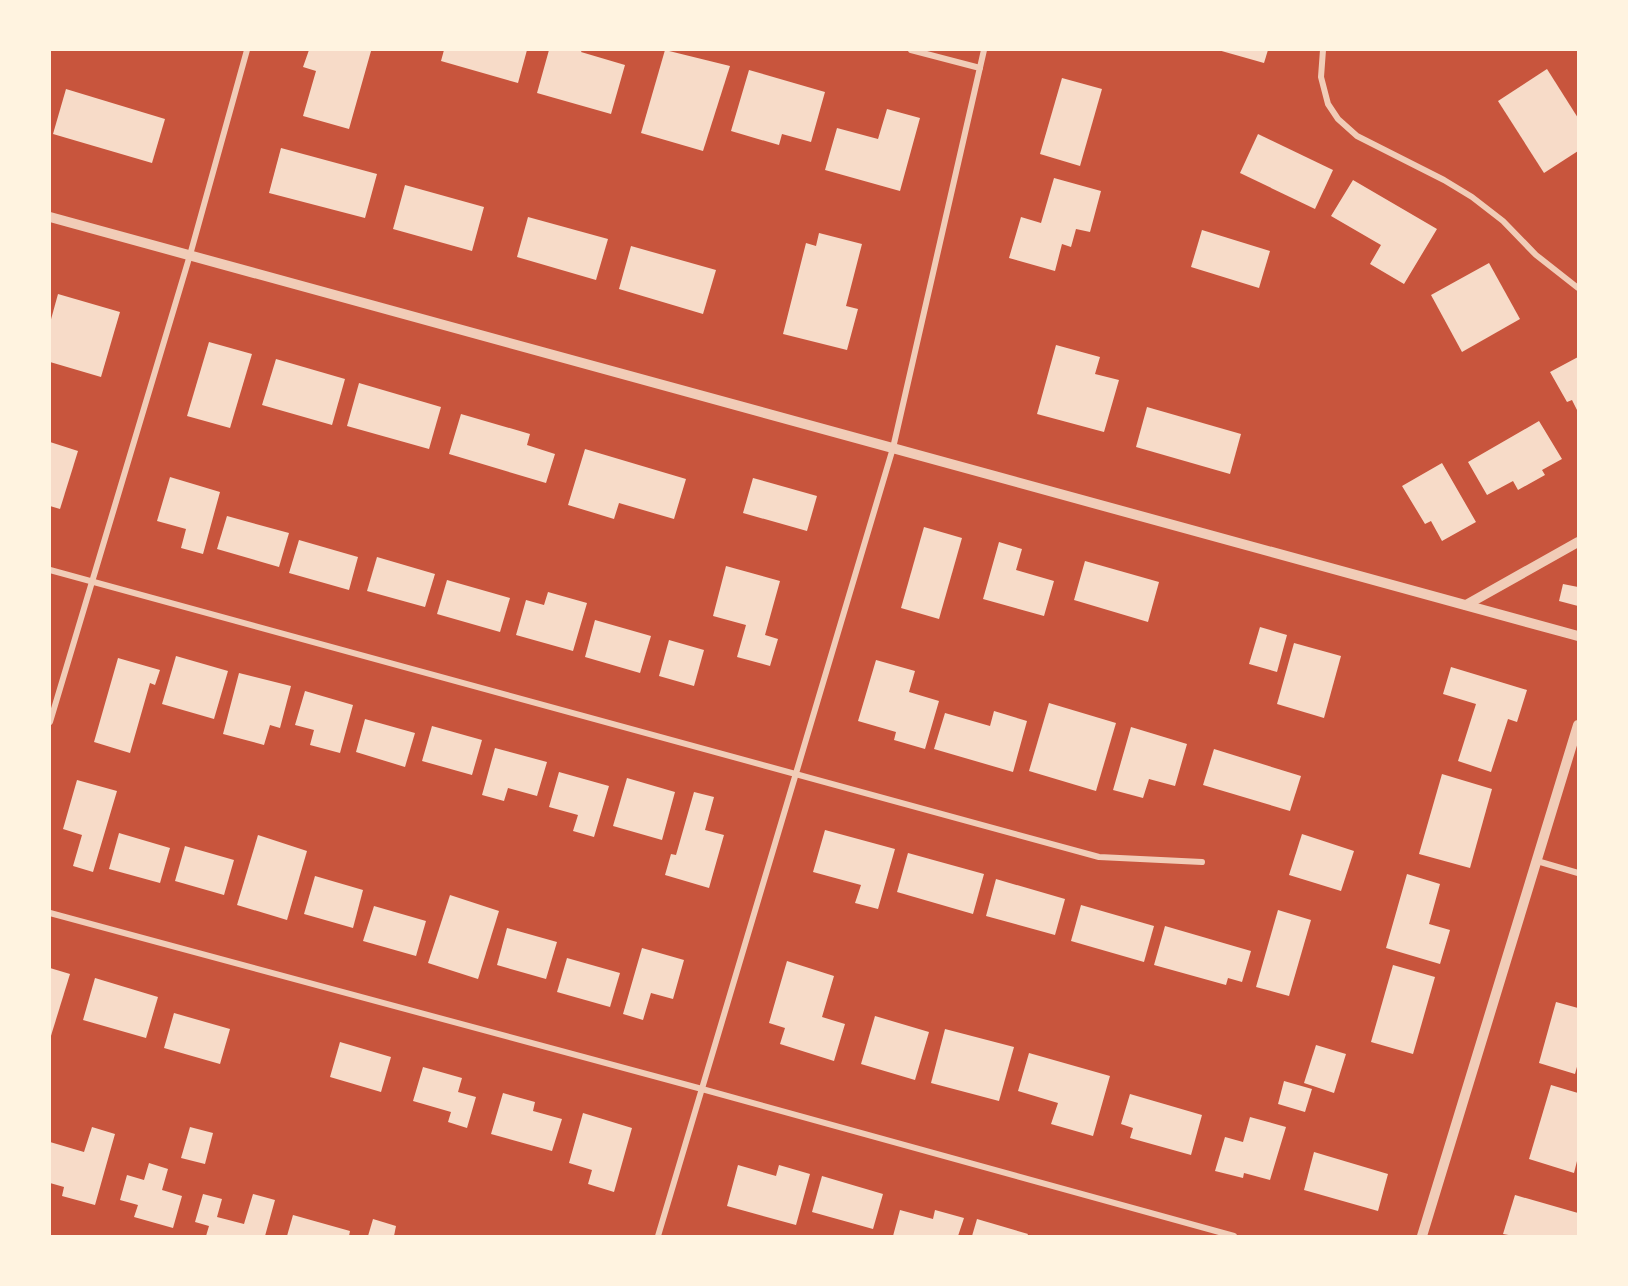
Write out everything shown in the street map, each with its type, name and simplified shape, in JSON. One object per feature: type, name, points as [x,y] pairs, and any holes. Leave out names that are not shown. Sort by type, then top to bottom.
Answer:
[{"type":"street","points":[[50,722],[190,255],[247,50]]},
{"type":"street","points":[[911,50],[980,68]]},
{"type":"street","points":[[658,1236],[893,448],[984,50]]},
{"type":"street","points":[[1323,50],[1321,77],[1328,104],[1338,119],[1357,136],[1444,180],[1472,197],[1503,221],[1536,255],[1578,288]]},
{"type":"street","points":[[50,217],[1578,636]]},
{"type":"street","points":[[1466,605],[1578,542]]},
{"type":"street","points":[[50,570],[1099,857],[1202,862]]},
{"type":"street","points":[[1422,1236],[1578,725]]},
{"type":"street","points":[[1537,861],[1578,873]]},
{"type":"street","points":[[50,913],[702,1089],[1234,1236]]},
{"type":"building","points":[[309,50],[371,51],[349,129],[303,116],[316,71],[303,67]]},
{"type":"building","points":[[444,50],[527,50],[518,83],[441,61]]},
{"type":"building","points":[[549,50],[582,50],[581,52],[625,65],[611,114],[537,93]]},
{"type":"building","points":[[665,50],[730,66],[703,151],[641,133]]},
{"type":"building","points":[[1218,50],[1268,50],[1264,63]]},
{"type":"building","points":[[1547,69],[1578,118],[1578,151],[1544,173],[1498,101]]},
{"type":"building","points":[[749,70],[825,92],[811,142],[782,134],[779,145],[731,131]]},
{"type":"building","points":[[1062,78],[1102,89],[1080,166],[1040,154]]},
{"type":"building","points":[[66,89],[165,119],[152,163],[53,134]]},
{"type":"building","points":[[887,109],[920,118],[900,191],[825,170],[837,128],[878,139]]},
{"type":"building","points":[[1258,134],[1333,170],[1315,209],[1240,173]]},
{"type":"building","points":[[281,148],[377,174],[365,218],[269,193]]},
{"type":"building","points":[[1054,178],[1101,191],[1090,232],[1076,229],[1071,247],[1062,244],[1055,271],[1009,258],[1021,217],[1041,223]]},
{"type":"building","points":[[1353,180],[1437,229],[1404,284],[1370,264],[1381,245],[1331,216]]},
{"type":"building","points":[[405,185],[484,207],[472,251],[393,229]]},
{"type":"building","points":[[528,217],[608,239],[596,280],[517,257]]},
{"type":"building","points":[[1202,230],[1270,251],[1259,288],[1191,267]]},
{"type":"building","points":[[819,233],[862,244],[846,306],[858,309],[847,350],[783,334],[806,243],[816,246]]},
{"type":"building","points":[[631,246],[716,270],[703,314],[619,289]]},
{"type":"building","points":[[1489,263],[1520,319],[1462,352],[1431,295]]},
{"type":"building","points":[[58,294],[120,312],[101,377],[50,362],[50,323]]},
{"type":"building","points":[[209,342],[252,354],[230,428],[187,416]]},
{"type":"building","points":[[1056,345],[1100,357],[1095,374],[1119,380],[1104,432],[1037,414]]},
{"type":"building","points":[[1578,357],[1578,412],[1572,400],[1567,402],[1550,372]]},
{"type":"building","points":[[276,359],[345,379],[332,425],[262,405]]},
{"type":"building","points":[[359,383],[441,407],[429,449],[347,426]]},
{"type":"building","points":[[1147,407],[1241,434],[1230,474],[1136,447]]},
{"type":"building","points":[[461,414],[530,434],[527,445],[555,454],[546,483],[449,454]]},
{"type":"building","points":[[1539,421],[1562,459],[1542,470],[1545,475],[1518,490],[1513,481],[1487,495],[1468,462]]},
{"type":"building","points":[[50,442],[78,451],[60,509],[50,506]]},
{"type":"building","points":[[585,449],[686,479],[674,519],[619,503],[614,519],[568,505]]},
{"type":"building","points":[[1442,463],[1476,522],[1442,541],[1431,521],[1425,524],[1402,486]]},
{"type":"building","points":[[170,477],[220,492],[203,554],[181,548],[186,529],[157,521]]},
{"type":"building","points":[[753,478],[817,496],[807,531],[743,513]]},
{"type":"building","points":[[227,516],[289,533],[279,567],[217,549]]},
{"type":"building","points":[[924,527],[962,538],[939,619],[901,608]]},
{"type":"building","points":[[299,540],[358,557],[349,590],[289,573]]},
{"type":"building","points":[[999,542],[1022,549],[1016,570],[1054,581],[1044,616],[983,599]]},
{"type":"building","points":[[377,557],[435,574],[425,607],[367,591]]},
{"type":"building","points":[[1085,561],[1159,582],[1148,622],[1074,600]]},
{"type":"building","points":[[726,566],[780,581],[765,635],[778,639],[770,666],[737,657],[746,625],[713,616]]},
{"type":"building","points":[[447,580],[510,598],[500,632],[437,614]]},
{"type":"building","points":[[1563,584],[1578,587],[1578,606],[1559,601]]},
{"type":"building","points":[[548,592],[587,603],[573,651],[516,635],[526,600],[544,605]]},
{"type":"building","points":[[595,620],[651,636],[640,673],[585,657]]},
{"type":"building","points":[[1260,627],[1287,635],[1277,672],[1249,664]]},
{"type":"building","points":[[669,640],[704,650],[694,686],[659,676]]},
{"type":"building","points":[[1294,643],[1341,656],[1324,718],[1277,704]]},
{"type":"building","points":[[176,656],[228,671],[214,719],[162,704]]},
{"type":"building","points":[[118,658],[160,670],[155,685],[150,683],[130,753],[94,742]]},
{"type":"building","points":[[876,660],[915,671],[909,692],[939,701],[925,749],[894,740],[896,732],[858,721]]},
{"type":"building","points":[[1451,667],[1527,690],[1517,722],[1508,719],[1491,772],[1458,761],[1476,704],[1443,694]]},
{"type":"building","points":[[239,673],[291,686],[280,728],[270,725],[264,745],[223,734]]},
{"type":"building","points":[[305,691],[353,705],[340,753],[310,745],[314,730],[295,725]]},
{"type":"building","points":[[1049,703],[1116,723],[1096,791],[1029,771]]},
{"type":"building","points":[[994,711],[1027,721],[1013,772],[934,749],[945,713],[990,726]]},
{"type":"building","points":[[365,719],[415,733],[405,767],[356,752]]},
{"type":"building","points":[[432,726],[482,740],[472,775],[422,761]]},
{"type":"building","points":[[1131,727],[1187,744],[1175,786],[1149,779],[1143,798],[1113,790]]},
{"type":"building","points":[[495,748],[547,762],[537,796],[508,788],[504,801],[482,795]]},
{"type":"building","points":[[1214,749],[1301,776],[1290,811],[1203,785]]},
{"type":"building","points":[[559,772],[609,786],[594,837],[573,831],[578,815],[549,807]]},
{"type":"building","points":[[1442,774],[1492,789],[1470,868],[1419,854]]},
{"type":"building","points":[[627,778],[675,792],[662,840],[613,826]]},
{"type":"building","points":[[77,780],[117,791],[93,872],[73,866],[82,835],[63,829]]},
{"type":"building","points":[[694,792],[714,797],[705,830],[724,835],[709,888],[665,875],[671,854],[676,855]]},
{"type":"building","points":[[825,830],[895,849],[878,909],[855,903],[861,885],[813,872]]},
{"type":"building","points":[[119,833],[170,848],[160,883],[109,869]]},
{"type":"building","points":[[1302,834],[1354,851],[1341,891],[1289,875]]},
{"type":"building","points":[[258,835],[307,851],[287,920],[237,905]]},
{"type":"building","points":[[185,846],[234,860],[224,895],[175,881]]},
{"type":"building","points":[[908,853],[984,874],[973,914],[897,892]]},
{"type":"building","points":[[1407,874],[1440,884],[1429,924],[1450,930],[1440,964],[1386,948]]},
{"type":"building","points":[[315,876],[363,890],[353,928],[304,914]]},
{"type":"building","points":[[996,879],[1065,899],[1055,935],[986,916]]},
{"type":"building","points":[[450,895],[499,911],[478,979],[428,963]]},
{"type":"building","points":[[1081,905],[1154,926],[1144,962],[1071,941]]},
{"type":"building","points":[[374,906],[426,921],[416,956],[363,941]]},
{"type":"building","points":[[1278,910],[1311,920],[1289,996],[1256,987]]},
{"type":"building","points":[[1165,926],[1251,951],[1242,982],[1228,978],[1226,985],[1154,965]]},
{"type":"building","points":[[507,928],[557,942],[546,979],[497,965]]},
{"type":"building","points":[[642,948],[684,960],[673,999],[651,993],[643,1020],[623,1014]]},
{"type":"building","points":[[567,958],[620,973],[610,1007],[557,992]]},
{"type":"building","points":[[787,961],[834,976],[822,1017],[845,1024],[834,1061],[780,1044],[785,1028],[769,1023]]},
{"type":"building","points":[[1393,965],[1435,977],[1413,1054],[1371,1042]]},
{"type":"building","points":[[50,968],[70,974],[50,1039]]},
{"type":"building","points":[[95,978],[158,997],[146,1038],[83,1020]]},
{"type":"building","points":[[1556,1002],[1578,1008],[1578,1063],[1575,1074],[1539,1063]]},
{"type":"building","points":[[174,1013],[230,1029],[220,1064],[164,1048]]},
{"type":"building","points":[[875,1016],[929,1032],[915,1080],[861,1064]]},
{"type":"building","points":[[945,1029],[1014,1047],[999,1101],[931,1083]]},
{"type":"building","points":[[340,1042],[391,1057],[381,1092],[330,1077]]},
{"type":"building","points":[[1316,1045],[1346,1054],[1334,1093],[1304,1083]]},
{"type":"building","points":[[1029,1053],[1110,1076],[1093,1136],[1051,1124],[1058,1103],[1018,1091]]},
{"type":"building","points":[[423,1067],[462,1078],[458,1092],[476,1097],[467,1128],[448,1122],[451,1112],[413,1101]]},
{"type":"building","points":[[1284,1081],[1312,1089],[1305,1112],[1278,1104]]},
{"type":"building","points":[[1551,1085],[1578,1093],[1578,1157],[1574,1173],[1529,1159]]},
{"type":"building","points":[[503,1093],[535,1102],[533,1111],[562,1119],[552,1151],[491,1134]]},
{"type":"building","points":[[1130,1094],[1202,1115],[1191,1155],[1130,1138],[1133,1128],[1121,1124]]},
{"type":"building","points":[[583,1113],[632,1128],[614,1192],[588,1184],[592,1170],[569,1163]]},
{"type":"building","points":[[1250,1117],[1286,1127],[1270,1180],[1244,1173],[1243,1178],[1215,1171],[1225,1137],[1243,1142]]},
{"type":"building","points":[[92,1127],[115,1134],[95,1205],[62,1196],[64,1187],[50,1183],[50,1142],[84,1152]]},
{"type":"building","points":[[190,1127],[213,1133],[205,1164],[181,1158]]},
{"type":"building","points":[[1314,1152],[1388,1174],[1378,1211],[1304,1190]]},
{"type":"building","points":[[149,1163],[168,1169],[162,1190],[182,1196],[173,1228],[134,1217],[138,1205],[120,1200],[127,1175],[144,1180]]},
{"type":"building","points":[[738,1165],[776,1176],[779,1165],[810,1174],[796,1225],[727,1206]]},
{"type":"building","points":[[822,1176],[883,1194],[873,1229],[812,1212]]},
{"type":"building","points":[[203,1194],[222,1199],[217,1217],[244,1224],[253,1194],[275,1200],[265,1236],[206,1236],[209,1226],[195,1222]]},
{"type":"building","points":[[1515,1195],[1578,1213],[1578,1236],[1503,1234]]},
{"type":"building","points":[[900,1210],[933,1219],[935,1210],[964,1218],[958,1236],[893,1236]]},
{"type":"building","points":[[293,1215],[350,1231],[349,1236],[287,1236]]},
{"type":"building","points":[[373,1219],[396,1226],[394,1236],[368,1236]]},
{"type":"building","points":[[977,1219],[1028,1234],[1027,1236],[972,1236]]}]
